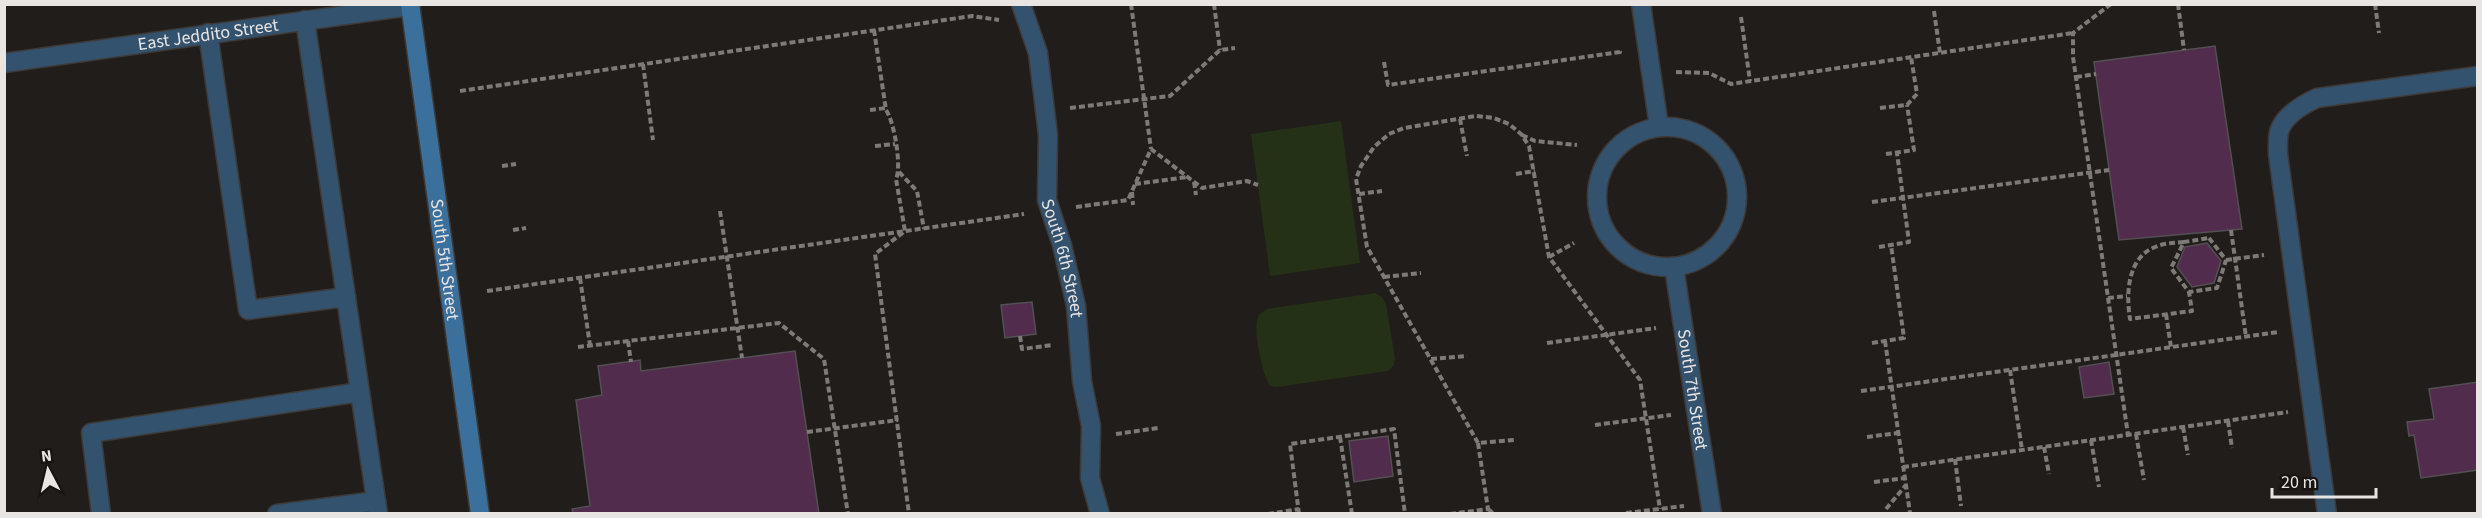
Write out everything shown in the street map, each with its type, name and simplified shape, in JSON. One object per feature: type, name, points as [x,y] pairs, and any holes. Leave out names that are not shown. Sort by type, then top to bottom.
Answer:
[{"type":"street","points":[[1641,4],[1659,127]]},
{"type":"street","name":"East Jeddito Street","points":[[4,63],[410,5]]},
{"type":"street","name":"South 5th Street","points":[[410,5],[480,513]]},
{"type":"street","name":"South 6th Street","points":[[1023,10],[1038,53],[1048,135],[1047,200],[1062,245],[1076,306],[1082,381],[1091,426],[1090,478],[1100,513]]},
{"type":"street","points":[[277,513],[377,507],[305,20]]},
{"type":"street","points":[[208,33],[248,310],[346,297]]},
{"type":"street","points":[[2327,513],[2278,154],[2280,129],[2291,114],[2303,104],[2318,98],[2478,76]]},
{"type":"street","points":[[1659,127],[1684,128],[1706,138],[1724,156],[1735,178],[1738,202],[1731,226],[1718,246],[1698,261],[1674,267],[1652,266],[1631,258],[1614,244],[1602,226],[1596,204],[1597,182],[1605,162],[1619,144],[1638,132],[1659,127]]},
{"type":"street","name":"South 7th Street","points":[[1674,267],[1712,513]]},
{"type":"street","points":[[101,513],[91,433],[360,392]]},
{"type":"path","points":[[487,291],[1128,200],[1151,149],[1131,4]]},
{"type":"path","points":[[1214,4],[1220,50]]},
{"type":"path","points":[[1673,72],[1709,73],[1731,84],[2073,33],[2111,4]]},
{"type":"path","points":[[2178,4],[2184,50]]},
{"type":"path","points":[[2375,4],[2379,33]]},
{"type":"path","points":[[460,91],[972,16],[998,20],[1023,10]]},
{"type":"path","points":[[1934,12],[1940,53]]},
{"type":"path","points":[[1741,17],[1750,81]]},
{"type":"path","points":[[874,30],[886,108],[891,116],[899,172],[896,179],[904,231]]},
{"type":"path","points":[[2073,33],[2076,77],[2128,435]]},
{"type":"path","points":[[1384,62],[1388,85],[1620,52],[1618,40]]},
{"type":"path","points":[[1045,111],[1170,96],[1220,50],[1235,48]]},
{"type":"path","points":[[1880,108],[1907,105],[1917,94],[1911,57]]},
{"type":"path","points":[[643,64],[653,140]]},
{"type":"path","points":[[2076,77],[2096,74]]},
{"type":"path","points":[[1886,154],[1914,150],[1907,105]]},
{"type":"path","points":[[870,110],[886,108]]},
{"type":"path","points":[[1494,513],[1488,508],[1478,443],[1367,247],[1356,179],[1361,166],[1374,147],[1389,134],[1404,128],[1476,116],[1494,118],[1509,124],[1521,134],[1535,141],[1577,145]]},
{"type":"path","points":[[1460,119],[1467,156]]},
{"type":"path","points":[[1521,134],[1529,146],[1535,171],[1549,257],[1640,380],[1660,509]]},
{"type":"path","points":[[875,146],[895,144]]},
{"type":"path","points":[[1151,149],[1202,188],[1247,181],[1258,185]]},
{"type":"path","points":[[1879,247],[1909,242],[1896,153]]},
{"type":"path","points":[[502,166],[516,164]]},
{"type":"path","points":[[1872,202],[2109,170]]},
{"type":"path","points":[[1516,174],[1535,171]]},
{"type":"path","points":[[899,172],[917,191],[924,229]]},
{"type":"path","points":[[1135,184],[1188,177]]},
{"type":"path","points":[[1194,182],[1196,195]]},
{"type":"path","points":[[1132,191],[1133,205]]},
{"type":"path","points":[[1359,194],[1382,191]]},
{"type":"path","points":[[720,211],[742,358]]},
{"type":"path","points":[[513,230],[526,228]]},
{"type":"path","points":[[2231,230],[2246,337]]},
{"type":"path","points":[[904,231],[875,254],[909,513]]},
{"type":"path","points":[[2184,242],[2171,268],[2189,292],[2192,310],[2130,319],[2127,296],[2133,270],[2146,252],[2162,244],[2209,238],[2226,260]]},
{"type":"path","points":[[1549,257],[1574,243]]},
{"type":"path","points":[[1872,343],[1904,338],[1891,245]]},
{"type":"path","points":[[2226,260],[2292,251]]},
{"type":"path","points":[[2189,292],[2217,288],[2226,260]]},
{"type":"path","points":[[1384,277],[1420,273]]},
{"type":"path","points":[[580,278],[590,345]]},
{"type":"path","points":[[2108,298],[2127,296]]},
{"type":"path","points":[[2166,314],[2171,347]]},
{"type":"path","points":[[578,347],[779,323],[824,359],[848,513]]},
{"type":"path","points":[[1547,343],[1683,325]]},
{"type":"path","points":[[1861,391],[2302,329]]},
{"type":"path","points":[[1020,336],[1022,349],[1078,342]]},
{"type":"path","points":[[628,341],[631,362]]},
{"type":"path","points":[[1885,341],[1910,513]]},
{"type":"path","points":[[1431,359],[1467,356]]},
{"type":"path","points":[[2010,370],[2022,450]]},
{"type":"path","points":[[1903,467],[2313,408]]},
{"type":"path","points":[[1595,425],[1696,412]]},
{"type":"path","points":[[807,432],[898,420]]},
{"type":"path","points":[[2228,420],[2232,448]]},
{"type":"path","points":[[2183,427],[2188,455]]},
{"type":"path","points":[[1091,437],[1158,428]]},
{"type":"path","points":[[1268,513],[1299,511],[1290,444],[1394,429],[1405,513]]},
{"type":"path","points":[[1868,437],[1898,433]]},
{"type":"path","points":[[2136,434],[2144,480]]},
{"type":"path","points":[[1340,437],[1352,513]]},
{"type":"path","points":[[1478,443],[1515,440]]},
{"type":"path","points":[[2091,440],[2099,487]]},
{"type":"path","points":[[2044,447],[2049,474]]},
{"type":"path","points":[[1955,459],[1961,506]]},
{"type":"path","points":[[1874,482],[1905,478]]},
{"type":"path","points":[[1886,509],[1906,485]]},
{"type":"path","points":[[1450,513],[1488,508]]},
{"type":"green space","points":[[1341,121],[1360,263],[1270,276],[1251,134]]},
{"type":"green space","points":[[1375,293],[1382,297],[1386,304],[1395,358],[1394,365],[1388,371],[1277,387],[1270,386],[1261,362],[1257,340],[1257,321],[1261,313],[1267,309]]},
{"type":"building","points":[[2215,46],[2242,229],[2119,240],[2094,62]]},
{"type":"building","points":[[2207,243],[2221,261],[2214,283],[2192,287],[2177,267],[2185,247]]},
{"type":"building","points":[[1032,302],[1036,334],[1005,338],[1001,305]]},
{"type":"building","points":[[795,351],[819,514],[573,514],[572,509],[590,506],[576,400],[602,395],[598,366],[640,360],[641,371]]},
{"type":"building","points":[[2109,362],[2114,394],[2084,398],[2079,367]]},
{"type":"building","points":[[2478,382],[2478,470],[2421,478],[2414,435],[2409,436],[2407,422],[2434,419],[2429,389]]},
{"type":"building","points":[[1388,436],[1393,476],[1354,482],[1349,441]]}]
